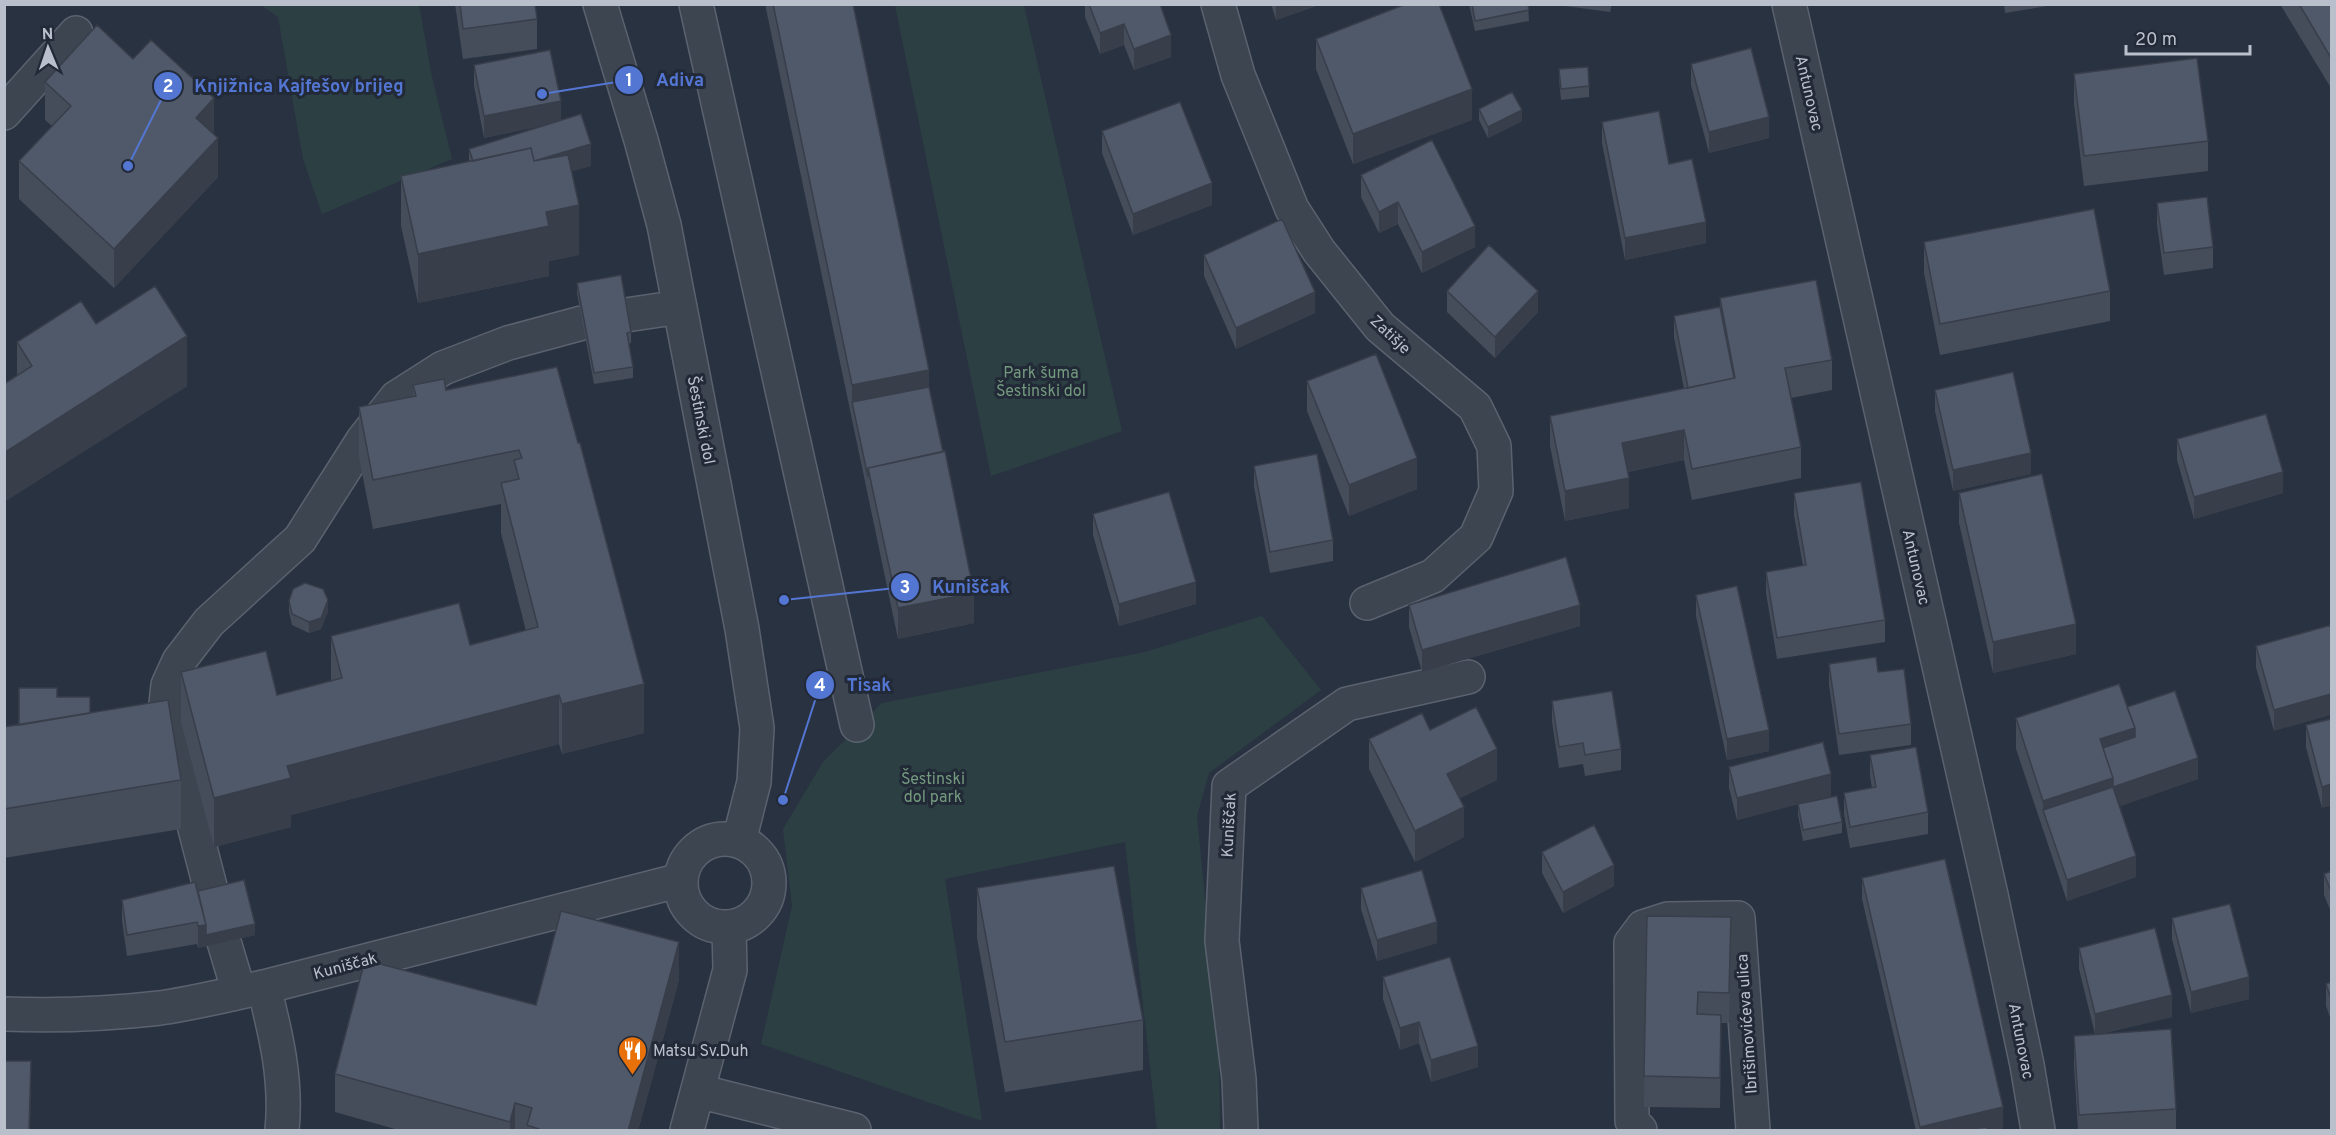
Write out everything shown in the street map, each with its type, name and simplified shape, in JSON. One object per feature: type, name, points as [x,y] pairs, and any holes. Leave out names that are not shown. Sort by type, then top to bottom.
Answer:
[{"type":"street","name":"Šestinski dol","points":[[600,4],[664,225],[742,629],[757,728],[754,782],[739,841]]},
{"type":"street","points":[[696,4],[857,725]]},
{"type":"street","name":"Zatišje","points":[[1218,4],[1238,75],[1292,209],[1319,251],[1380,327],[1475,407],[1494,446],[1496,491],[1476,537],[1433,576],[1367,603]]},
{"type":"street","name":"Antunovac","points":[[1790,4],[1993,907],[2027,1065],[2038,1131]]},
{"type":"street","points":[[4,113],[76,33]]},
{"type":"street","points":[[626,315],[680,307]]},
{"type":"street","points":[[213,898],[165,713],[168,685],[178,661],[209,622],[300,539],[363,440],[396,398],[443,368],[508,343],[582,323]]},
{"type":"street","name":"Kuniščak","points":[[1241,1131],[1239,1079],[1222,941],[1229,786],[1347,704],[1468,677]]},
{"type":"street","points":[[726,839],[739,841],[753,848],[763,860],[770,888],[765,903],[756,916],[743,924],[729,928],[714,926],[699,920],[689,909],[682,895],[681,880],[684,867],[701,846],[726,839]]},
{"type":"street","name":"Kuniščak","points":[[4,1014],[60,1017],[162,1008],[252,989],[681,880]]},
{"type":"street","name":"Ibrišimovićeva ulica","points":[[1640,1131],[1632,1121],[1631,943],[1643,927],[1668,919],[1738,918],[1753,1131]]},
{"type":"street","points":[[687,1131],[730,970],[729,928]]},
{"type":"street","points":[[224,942],[252,989],[281,1053],[284,1110],[282,1131]]},
{"type":"street","points":[[698,1091],[854,1131]]},
{"type":"green space","points":[[261,5],[419,5],[432,77],[452,159],[322,214],[303,159],[278,17]]},
{"type":"green space","name":"Park šuma Šestinski dol","points":[[895,5],[1024,5],[1122,431],[991,476]]},
{"type":"green space","name":"Šestinski dol park","points":[[1262,616],[1321,690],[1209,773],[1197,816],[1219,1044],[1220,1130],[1157,1130],[1125,842],[945,879],[982,1121],[761,1044],[792,906],[783,829],[823,762],[882,703],[1145,652]]},
{"type":"building","points":[[460,4],[535,4],[537,19],[463,29]]},
{"type":"building","points":[[773,4],[853,4],[929,370],[852,385]]},
{"type":"building","points":[[1089,4],[1160,4],[1171,35],[1134,49],[1124,24],[1100,33]]},
{"type":"building","points":[[1406,4],[1439,4],[1472,89],[1353,134],[1316,39]]},
{"type":"building","points":[[1472,4],[1528,4],[1529,10],[1475,21]]},
{"type":"building","points":[[2299,4],[2331,4],[2331,58]]},
{"type":"building","points":[[97,25],[133,59],[151,40],[214,98],[196,118],[218,138],[114,249],[19,161],[71,106],[45,82]]},
{"type":"building","points":[[1751,48],[1769,117],[1709,132],[1691,64]]},
{"type":"building","points":[[550,50],[561,101],[484,116],[474,65]]},
{"type":"building","points":[[2197,58],[2208,141],[2084,156],[2074,74]]},
{"type":"building","points":[[1588,67],[1589,86],[1561,89],[1559,69]]},
{"type":"building","points":[[1512,92],[1522,110],[1488,127],[1479,109]]},
{"type":"building","points":[[1180,102],[1212,183],[1133,214],[1102,131]]},
{"type":"building","points":[[1659,111],[1669,164],[1692,159],[1706,222],[1625,238],[1602,122]]},
{"type":"building","points":[[581,114],[591,144],[534,161],[531,148],[473,161],[469,149]]},
{"type":"building","points":[[1432,140],[1475,226],[1422,252],[1398,202],[1379,212],[1361,175]]},
{"type":"building","points":[[531,148],[534,161],[568,155],[579,205],[546,212],[549,226],[418,254],[401,176]]},
{"type":"building","points":[[2207,197],[2213,247],[2164,253],[2157,203]]},
{"type":"building","points":[[2094,209],[2110,291],[1940,324],[1924,242]]},
{"type":"building","points":[[1282,219],[1315,292],[1236,328],[1204,255]]},
{"type":"building","points":[[1489,245],[1538,291],[1495,337],[1447,291]]},
{"type":"building","points":[[621,275],[631,332],[627,333],[633,367],[594,373],[577,283]]},
{"type":"building","points":[[1816,280],[1832,360],[1785,368],[1801,447],[1692,469],[1684,430],[1622,443],[1629,478],[1565,491],[1550,416],[1735,378],[1720,298]]},
{"type":"building","points":[[155,286],[187,336],[4,453],[4,384],[32,366],[17,342],[81,301],[96,324]]},
{"type":"building","points":[[1720,307],[1734,378],[1688,388],[1674,316]]},
{"type":"building","points":[[1376,354],[1417,458],[1349,485],[1307,381]]},
{"type":"building","points":[[557,367],[578,443],[580,443],[644,684],[562,704],[559,695],[287,766],[291,778],[214,798],[181,672],[266,651],[277,695],[342,678],[331,636],[459,603],[470,645],[538,627],[501,483],[519,479],[514,460],[522,458],[519,450],[373,480],[359,407],[416,396],[413,385],[444,379],[446,390]]},
{"type":"building","points":[[2013,372],[2031,453],[1953,470],[1935,390]]},
{"type":"building","points":[[929,387],[943,452],[868,468],[868,477],[852,402]]},
{"type":"building","points":[[2266,414],[2283,472],[2194,497],[2177,439]]},
{"type":"building","points":[[945,451],[974,593],[898,608],[868,468]]},
{"type":"building","points":[[1317,454],[1333,540],[1270,552],[1254,466]]},
{"type":"building","points":[[2042,474],[2076,624],[1993,642],[1959,493]]},
{"type":"building","points":[[1861,482],[1885,620],[1777,638],[1766,572],[1806,565],[1794,493]]},
{"type":"building","points":[[1169,492],[1196,582],[1119,604],[1093,514]]},
{"type":"building","points":[[1566,557],[1580,605],[1422,650],[1409,605]]},
{"type":"building","points":[[305,583],[323,589],[328,600],[321,618],[309,622],[292,614],[289,601],[293,589]]},
{"type":"building","points":[[1737,586],[1769,730],[1727,739],[1696,595]]},
{"type":"building","points":[[2331,625],[2331,694],[2274,710],[2256,646]]},
{"type":"building","points":[[1876,657],[1878,672],[1904,669],[1911,724],[1839,734],[1829,664]]},
{"type":"building","points":[[2119,684],[2135,728],[2100,739],[2113,778],[2043,801],[2016,718]]},
{"type":"building","points":[[19,688],[57,688],[57,697],[90,697],[90,713],[19,725]]},
{"type":"building","points":[[1612,691],[1621,749],[1585,755],[1583,743],[1559,747],[1552,701]]},
{"type":"building","points":[[2175,691],[2198,758],[2113,787],[2113,778],[2103,748],[2135,737],[2135,728],[2127,707]]},
{"type":"building","points":[[168,700],[181,780],[4,809],[4,727]]},
{"type":"building","points":[[1476,707],[1497,749],[1447,774],[1464,807],[1415,831],[1369,739],[1422,713],[1430,730]]},
{"type":"building","points":[[2331,719],[2331,784],[2322,787],[2306,725]]},
{"type":"building","points":[[1823,742],[1831,774],[1737,798],[1729,767]]},
{"type":"building","points":[[1916,747],[1928,812],[1850,827],[1844,793],[1876,787],[1870,755]]},
{"type":"building","points":[[2113,787],[2136,856],[2067,880],[2043,810]]},
{"type":"building","points":[[1837,796],[1842,822],[1803,830],[1798,804]]},
{"type":"building","points":[[1594,825],[1614,865],[1563,892],[1542,852]]},
{"type":"building","points":[[1945,859],[2003,1107],[1920,1127],[1862,878]]},
{"type":"building","points":[[1114,866],[1143,1020],[1005,1042],[977,888]]},
{"type":"building","points":[[1422,870],[1437,922],[1377,940],[1361,888]]},
{"type":"building","points":[[2331,871],[2331,891],[2324,874]]},
{"type":"building","points":[[244,880],[255,924],[206,935],[198,891]]},
{"type":"building","points":[[195,882],[206,925],[198,926],[197,922],[127,935],[122,900]]},
{"type":"building","points":[[2230,904],[2249,977],[2191,992],[2172,918]]},
{"type":"building","points":[[561,911],[679,942],[628,1131],[539,1131],[527,1125],[532,1108],[515,1103],[510,1122],[335,1074],[365,960],[536,1005]]},
{"type":"building","points":[[1647,916],[1731,917],[1729,993],[1698,992],[1697,1014],[1721,1015],[1720,1078],[1644,1076]]},
{"type":"building","points":[[2155,928],[2172,995],[2095,1014],[2079,948]]},
{"type":"building","points":[[1450,957],[1478,1046],[1431,1060],[1419,1022],[1400,1028],[1383,977]]},
{"type":"building","points":[[2331,982],[2331,999],[2326,984]]},
{"type":"building","points":[[2171,1029],[2176,1109],[2079,1115],[2074,1036]]},
{"type":"building","points":[[4,1061],[31,1061],[29,1131],[4,1131]]},
{"type":"building","points":[[1987,1127],[1987,1131],[1954,1131]]},
{"type":"place","name":"Adiva","points":[[542,94]]},
{"type":"place","name":"Knjižnica Kajfešov brijeg","points":[[128,166]]},
{"type":"place","name":"Kuniščak","points":[[784,600]]},
{"type":"place","name":"Tisak","points":[[783,800]]},
{"type":"place","name":"Matsu Sv.Duh","points":[[632,1076]]}]
